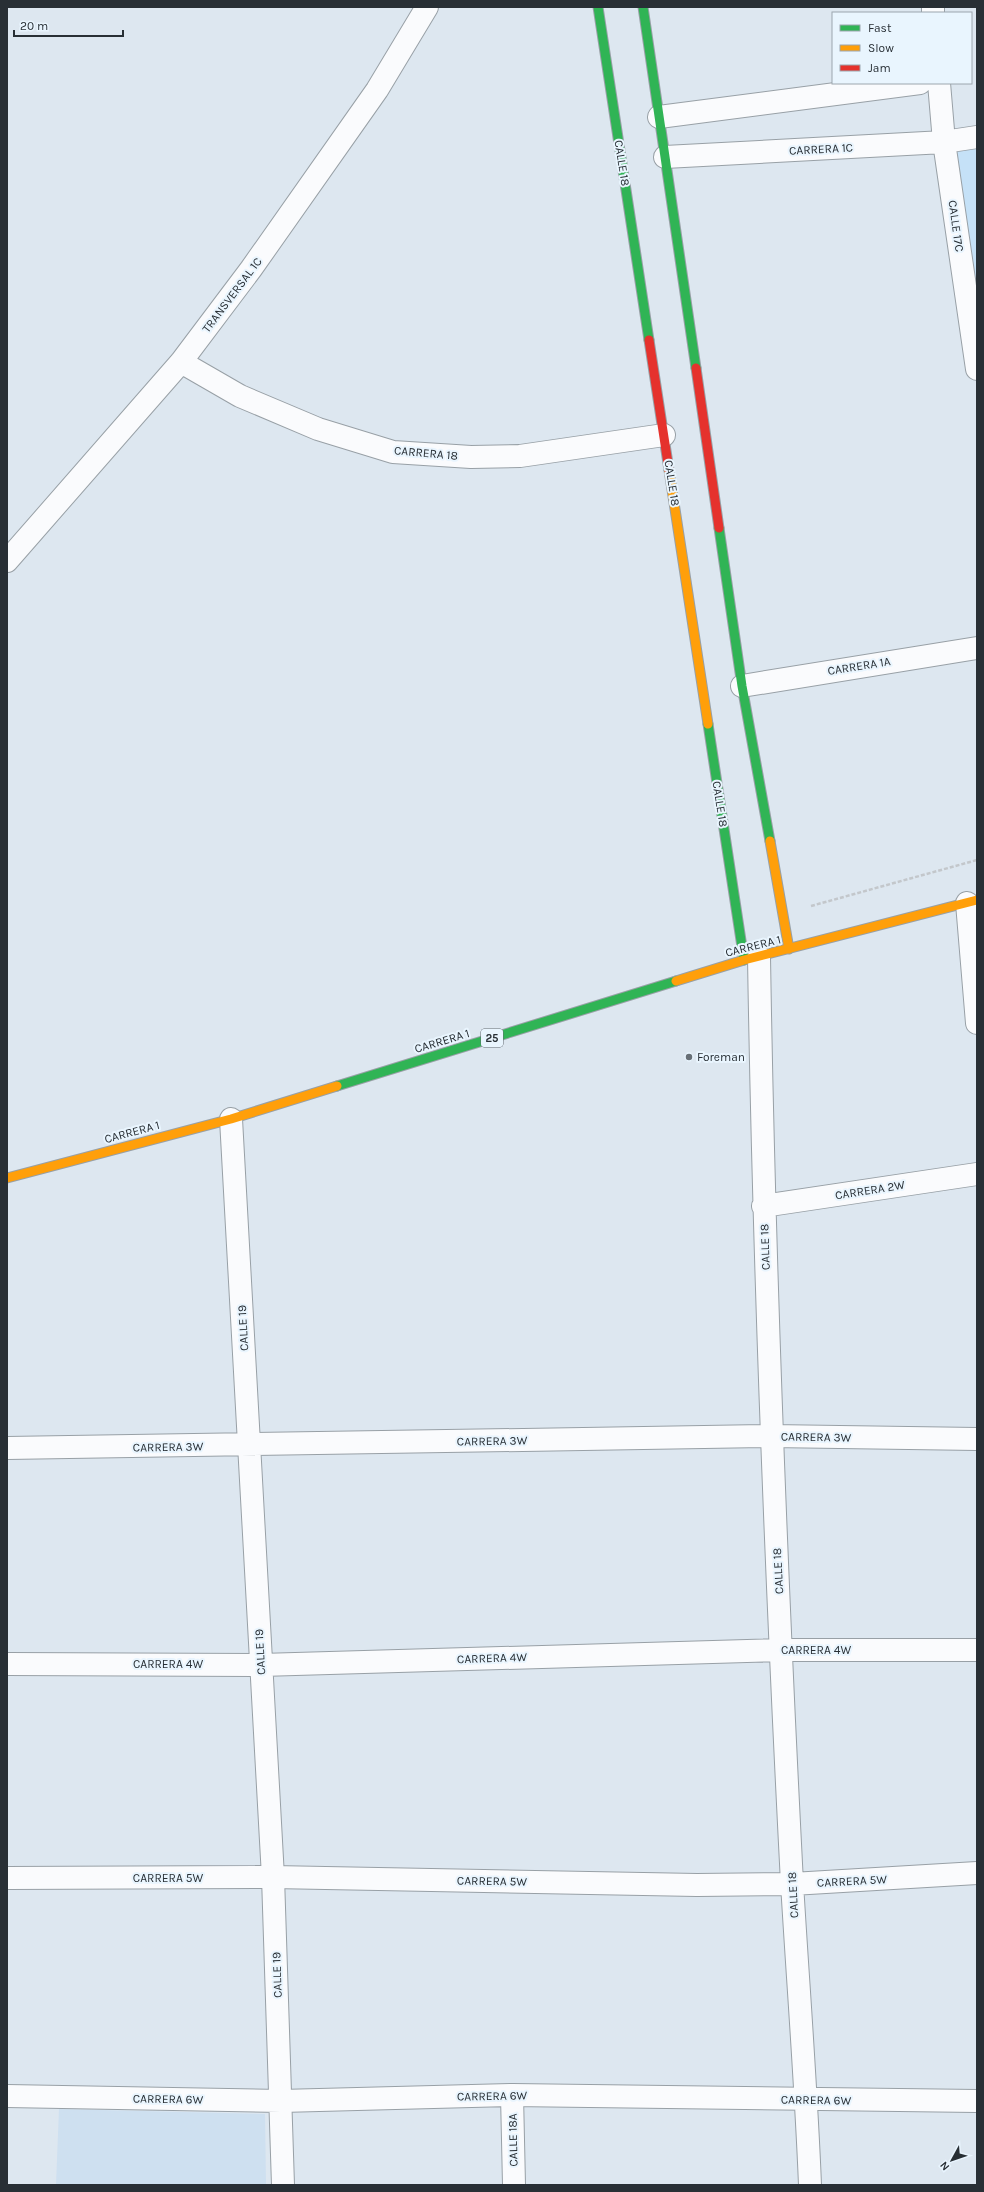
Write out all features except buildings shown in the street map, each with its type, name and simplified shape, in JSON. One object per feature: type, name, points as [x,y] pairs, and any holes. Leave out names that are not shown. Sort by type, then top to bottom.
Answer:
[{"type":"main road","name":"CALLE 18","points":[[598,7],[664,435],[751,958]]},
{"type":"main road","points":[[643,7],[742,686],[789,949]]},
{"type":"main road","name":"CARRERA 1","points":[[7,1178],[231,1118],[751,958],[972,902]]},
{"type":"street","name":"TRANSVERSAL 1C","points":[[7,561],[182,362],[251,269],[377,90],[427,7]]},
{"type":"street","points":[[659,117],[912,84]]},
{"type":"street","name":"CALLE 17C","points":[[939,84],[944,142],[977,369]]},
{"type":"street","name":"CARRERA 1C","points":[[665,157],[944,142],[977,137]]},
{"type":"street","name":"CARRERA 18","points":[[182,362],[240,396],[318,429],[393,452],[471,457],[520,456],[664,435]]},
{"type":"street","name":"CARRERA 1A","points":[[742,686],[977,648]]},
{"type":"street","points":[[972,902],[977,1023]]},
{"type":"street","name":"CALLE 18","points":[[751,958],[792,1884],[810,2185]]},
{"type":"street","name":"CALLE 19","points":[[231,1118],[273,1878],[284,2185]]},
{"type":"street","name":"CARRERA 2W","points":[[763,1206],[977,1174]]},
{"type":"street","name":"CARRERA 3W","points":[[7,1448],[250,1446],[771,1436],[977,1439]]},
{"type":"street","name":"CARRERA 4W","points":[[7,1664],[261,1665],[782,1650],[977,1650]]},
{"type":"street","name":"CARRERA 5W","points":[[7,1878],[273,1878],[697,1885],[792,1884],[977,1873]]},
{"type":"street","name":"CARRERA 6W","points":[[7,2096],[281,2101],[512,2095],[806,2100],[977,2101]]},
{"type":"street","name":"CALLE 18A","points":[[512,2095],[514,2185]]},
{"type":"path","points":[[782,913],[977,860]]},
{"type":"shaded area","points":[[977,138],[977,369],[944,142]]},
{"type":"shaded area","points":[[59,2109],[265,2114],[266,2185],[56,2185]]},
{"type":"traffic: fast","points":[[598,7],[649,340]]},
{"type":"traffic: fast","points":[[643,7],[696,368]]},
{"type":"traffic: fast","points":[[719,528],[742,686],[770,841]]},
{"type":"traffic: fast","points":[[708,724],[744,960]]},
{"type":"traffic: fast","points":[[337,1086],[676,981]]},
{"type":"traffic: slow","points":[[669,470],[708,724]]},
{"type":"traffic: slow","points":[[770,841],[789,949]]},
{"type":"traffic: slow","points":[[676,981],[744,960],[977,900]]},
{"type":"traffic: slow","points":[[7,1178],[231,1119],[337,1086]]},
{"type":"traffic: jam","points":[[649,340],[669,470]]},
{"type":"traffic: jam","points":[[696,368],[719,528]]},
{"type":"place","name":"Foreman","points":[[689,1057]]}]
